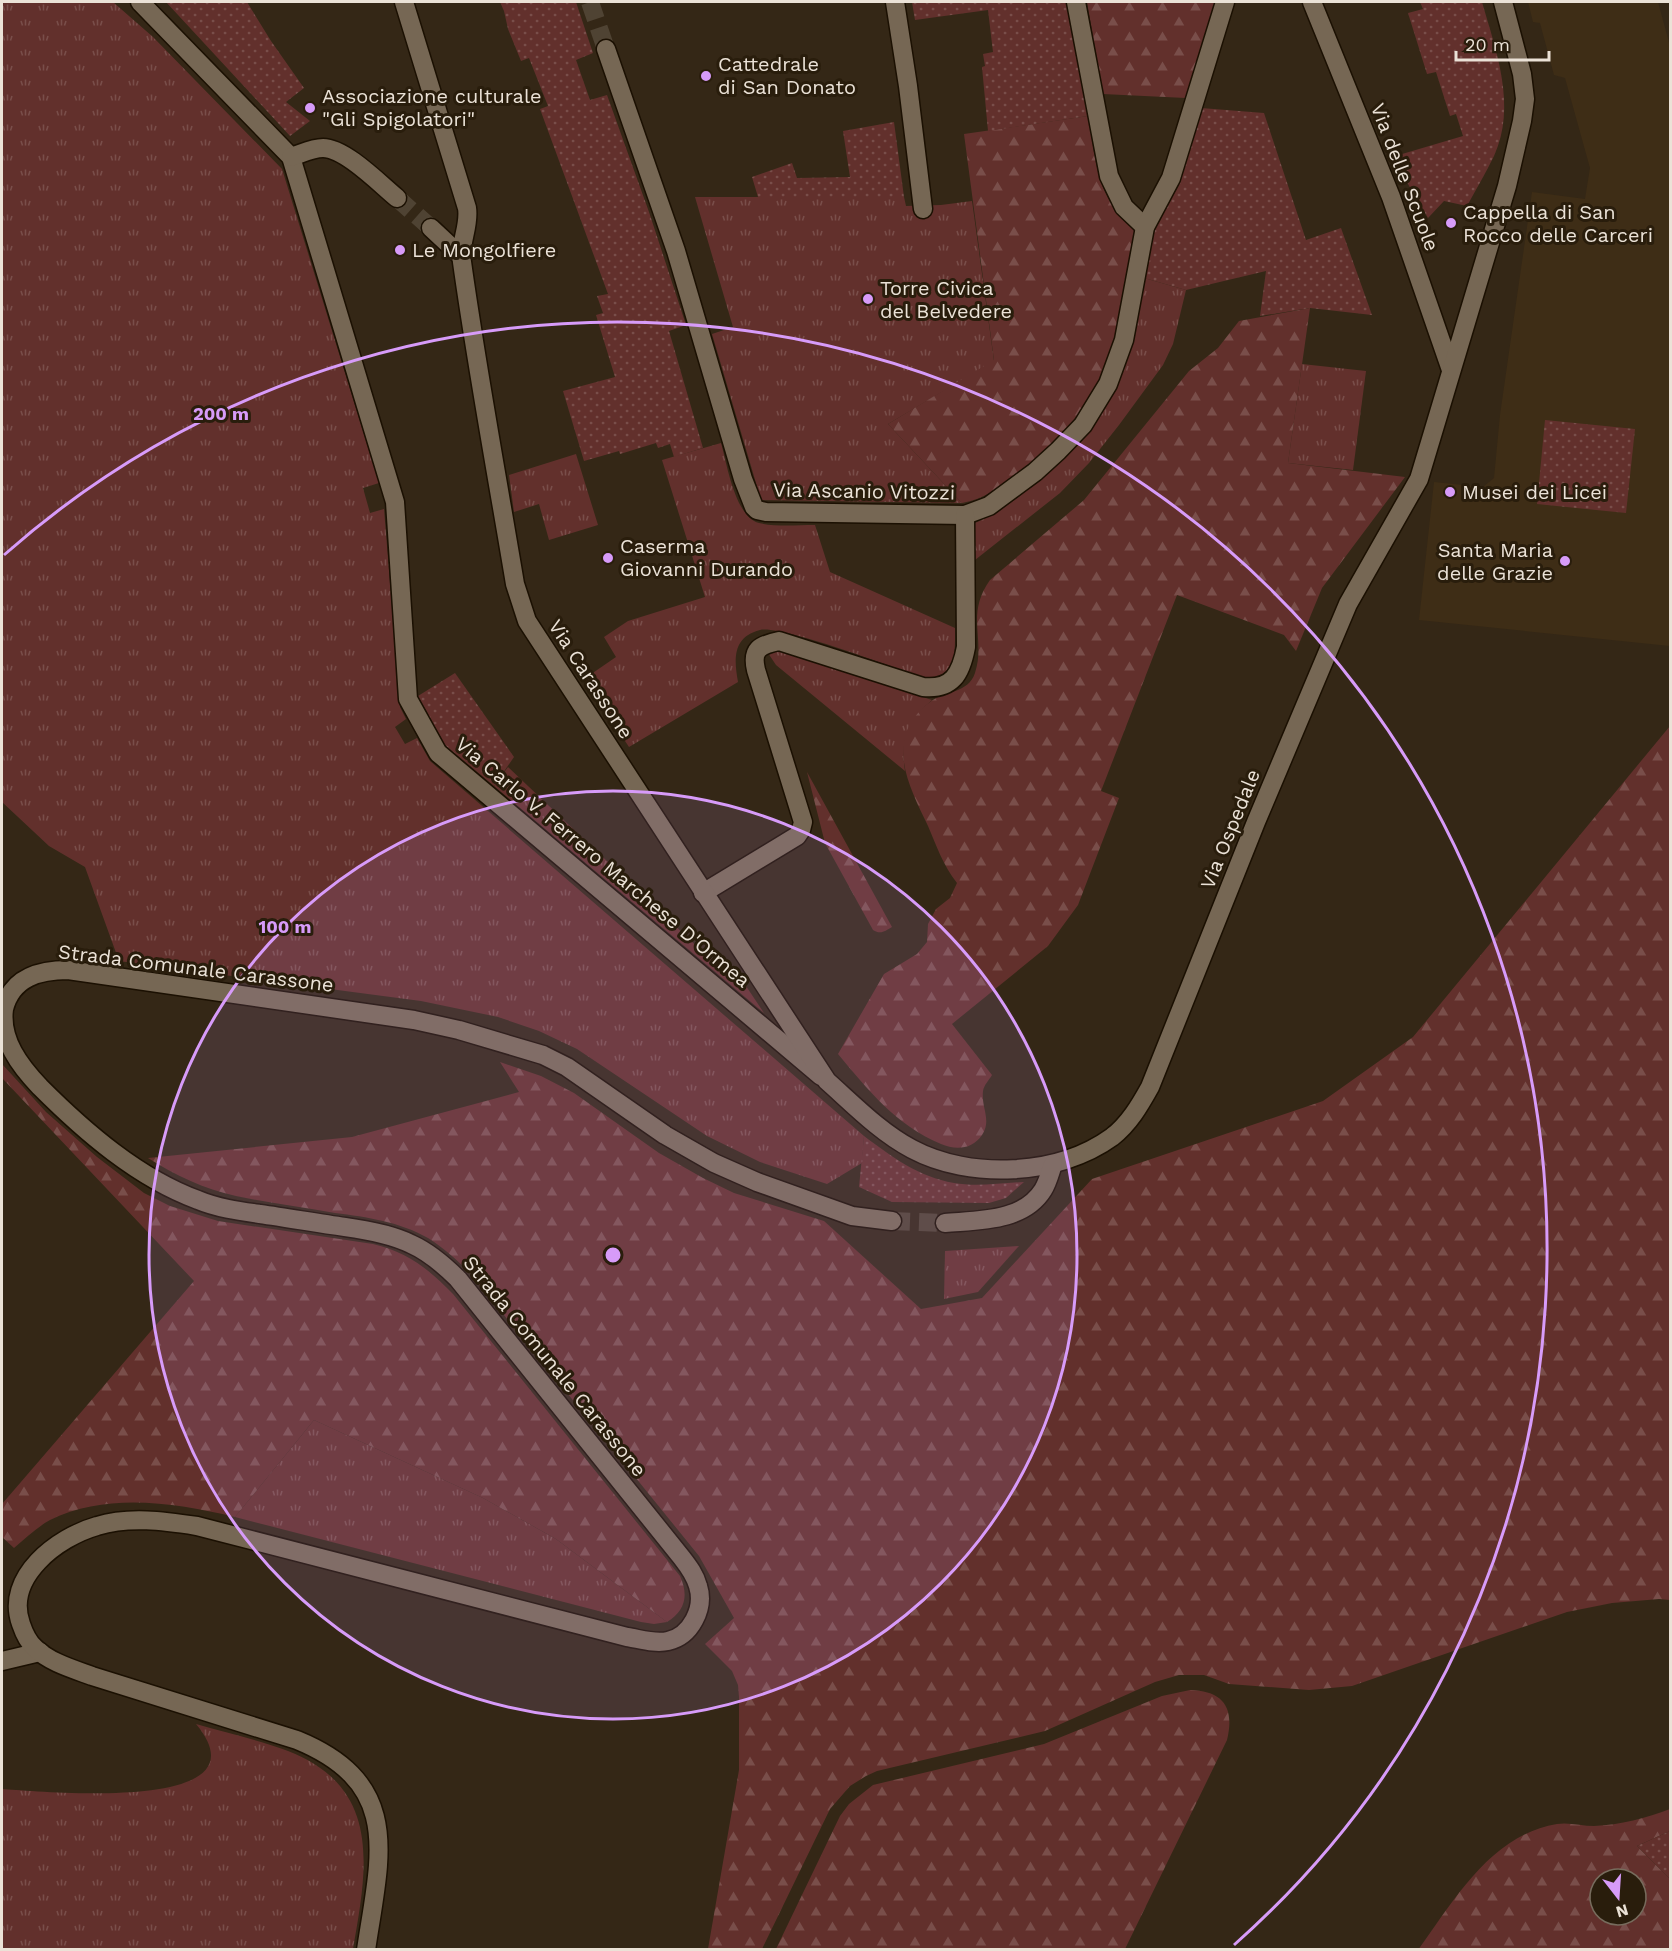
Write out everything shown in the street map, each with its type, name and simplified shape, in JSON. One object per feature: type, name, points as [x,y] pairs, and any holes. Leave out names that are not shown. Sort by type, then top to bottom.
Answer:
[{"type":"street","name":"Via Carlo V. Ferrero Marchese D'Ormea","points":[[140,2],[291,157],[395,502],[408,699],[438,753],[827,1081]]},
{"type":"street","name":"Via Carassone","points":[[404,2],[467,207],[461,256],[515,584],[527,621],[827,1081],[886,1132],[912,1149],[938,1161],[960,1167],[985,1169],[1019,1169],[1053,1164]]},
{"type":"street","points":[[895,2],[924,209]]},
{"type":"street","points":[[1076,2],[1109,176],[1124,207],[1145,227]]},
{"type":"street","name":"Via Ascanio Vitozzi","points":[[606,49],[676,251],[743,479],[754,507],[766,512],[965,515],[989,506],[1035,472],[1076,433],[1100,398],[1112,374],[1124,340],[1145,227],[1171,178],[1226,2]]},
{"type":"street","name":"Via delle Scuole","points":[[1312,2],[1391,197],[1451,370]]},
{"type":"street","name":"Via Ospedale","points":[[1053,1164],[1098,1146],[1113,1136],[1127,1123],[1150,1086],[1256,822],[1348,604],[1419,479],[1518,144],[1525,99],[1522,74],[1503,2]]},
{"type":"street","points":[[291,157],[320,148],[333,149],[397,198]]},
{"type":"street","points":[[431,228],[461,256]]},
{"type":"street","points":[[703,893],[797,836],[801,830],[802,822],[756,670],[755,652],[761,646],[779,641],[923,687],[935,688],[947,684],[957,674],[963,662],[966,647],[965,515]]},
{"type":"street","name":"Strada Comunale Carassone","points":[[366,1950],[377,1876],[377,1824],[375,1810],[357,1779],[326,1753],[297,1740],[92,1676],[67,1667],[40,1652],[27,1637],[18,1615],[21,1592],[32,1568],[54,1546],[81,1531],[113,1522],[131,1520],[172,1522],[197,1526],[653,1642],[672,1640],[688,1629],[696,1617],[700,1594],[693,1572],[458,1279],[442,1264],[410,1243],[382,1234],[242,1211],[199,1201],[141,1171],[98,1140],[67,1113],[15,1058],[7,1042],[3,1024],[4,1010],[10,994],[25,979],[43,972],[68,970],[414,1020],[459,1030],[520,1047],[567,1067],[665,1135],[714,1163],[757,1182],[852,1216],[892,1221]]},
{"type":"street","points":[[945,1222],[1001,1217],[1021,1210],[1042,1192],[1053,1164]]},
{"type":"street","points":[[2,1661],[40,1652]]},
{"type":"shaded area","points":[[1528,2],[1658,2],[1670,46],[1670,646],[1419,620],[1434,482],[1483,487],[1494,478],[1500,415],[1532,192],[1585,199],[1590,168],[1565,78],[1554,75],[1540,23],[1533,22]]},
{"type":"green space","points":[[2,2],[113,2],[153,37],[282,169],[379,483],[363,488],[370,513],[384,509],[400,707],[406,719],[395,727],[405,744],[417,738],[430,761],[864,1136],[862,1163],[827,1184],[760,1162],[707,1136],[577,1049],[539,1031],[498,1017],[421,1001],[119,961],[85,867],[49,846],[2,802]]},
{"type":"green space","points":[[166,2],[247,2],[304,88],[286,102],[310,121],[290,136]]},
{"type":"green space","points":[[500,2],[576,2],[593,53],[576,60],[590,100],[607,95],[686,325],[669,331],[703,448],[674,457],[670,444],[658,448],[656,443],[620,454],[619,451],[584,461],[563,391],[615,377],[596,315],[603,313],[597,296],[608,294],[540,109],[548,106],[529,58],[521,61]]},
{"type":"green space","points":[[912,2],[1066,2],[1088,116],[988,131],[982,67],[985,66],[983,54],[993,52],[988,10],[915,20]]},
{"type":"green space","points":[[1087,2],[1216,2],[1186,98],[1103,94]]},
{"type":"green space","points":[[1420,2],[1482,2],[1498,59],[1504,98],[1501,137],[1494,156],[1467,206],[1444,201],[1428,218],[1392,157],[1463,136],[1456,114],[1450,116],[1436,72],[1427,74],[1408,13],[1423,9]]},
{"type":"green space","points":[[1201,108],[1264,113],[1306,240],[1341,228],[1372,315],[1310,308],[1260,316],[1266,271],[1186,290],[1144,278],[1155,225],[1180,178]]},
{"type":"green space","points":[[1088,116],[1096,163],[1103,186],[1116,211],[1136,232],[1113,348],[1107,366],[1090,398],[1068,427],[1029,465],[1006,483],[980,498],[962,503],[888,424],[994,360],[964,134]]},
{"type":"green space","points":[[894,122],[904,197],[758,197],[752,177],[792,163],[797,178],[850,177],[843,131]]},
{"type":"green space","points":[[695,197],[904,197],[906,206],[972,201],[994,361],[888,424],[962,503],[761,500],[712,334],[733,327]]},
{"type":"green space","points":[[1144,278],[1186,290],[1173,344],[1163,365],[1089,463],[1060,493],[975,560],[975,523],[998,511],[1043,477],[1064,457],[1101,411],[1125,363]]},
{"type":"green space","points":[[1310,308],[1288,463],[1405,477],[1322,588],[1296,651],[1284,635],[1177,595],[1101,791],[1119,798],[1078,905],[1048,946],[952,1024],[992,1075],[983,1091],[986,1124],[982,1135],[968,1146],[952,1147],[941,1144],[897,1117],[872,1093],[838,1054],[884,974],[917,954],[927,942],[928,924],[936,909],[950,898],[957,883],[941,856],[907,778],[903,746],[907,731],[916,716],[930,702],[962,688],[972,680],[978,661],[977,616],[983,593],[990,580],[1084,500],[1189,371],[1218,348],[1239,321]]},
{"type":"green space","points":[[1302,364],[1366,371],[1353,470],[1288,463]]},
{"type":"green space","points":[[1545,420],[1635,429],[1626,513],[1537,504]]},
{"type":"green space","points":[[721,443],[733,489],[744,511],[751,519],[772,525],[815,525],[830,572],[955,628],[954,656],[948,670],[933,677],[922,677],[814,640],[772,630],[760,630],[744,638],[737,650],[738,682],[629,747],[584,679],[616,657],[604,637],[628,621],[705,597],[662,460]]},
{"type":"green space","points":[[576,454],[598,525],[549,540],[539,504],[514,512],[509,475]]},
{"type":"green space","points":[[775,650],[932,700],[917,715],[908,731],[904,749],[905,771],[776,665],[768,653]]},
{"type":"green space","points":[[455,673],[514,757],[494,786],[445,745],[418,696]]},
{"type":"green space","points":[[1670,726],[1670,1600],[1612,1603],[1567,1612],[1352,1686],[1309,1690],[1229,1684],[1204,1675],[1179,1675],[1155,1682],[1045,1731],[877,1771],[850,1786],[830,1809],[762,1949],[708,1949],[739,1770],[739,1697],[738,1685],[732,1671],[705,1644],[734,1618],[699,1556],[470,1273],[428,1238],[383,1221],[261,1201],[213,1190],[190,1181],[148,1158],[352,1137],[519,1092],[500,1062],[541,1076],[574,1093],[659,1153],[703,1178],[734,1193],[824,1221],[921,1309],[982,1298],[1092,1179],[1323,1101],[1413,1037]]},
{"type":"green space","points":[[508,767],[729,977],[736,971],[764,1013],[494,786]]},
{"type":"green space","points":[[807,772],[892,927],[885,931],[873,930],[825,843]]},
{"type":"green space","points":[[2,1064],[46,1112],[97,1157],[144,1193],[170,1206],[218,1221],[373,1244],[407,1257],[426,1269],[453,1294],[680,1576],[685,1596],[678,1613],[667,1622],[556,1539],[483,1498],[314,1420],[235,1517],[165,1504],[118,1503],[95,1506],[72,1511],[50,1520],[14,1548],[2,1537],[2,1504],[194,1281],[2,1078]]},
{"type":"green space","points":[[864,1136],[906,1165],[941,1180],[971,1185],[1024,1182],[1006,1198],[989,1203],[892,1202],[859,1187]]},
{"type":"green space","points":[[1019,1246],[978,1292],[944,1299],[945,1251]]},
{"type":"green space","points":[[314,1420],[483,1498],[556,1539],[667,1622],[654,1624],[641,1622],[235,1517]]},
{"type":"green space","points":[[1190,1690],[1211,1694],[1224,1703],[1229,1718],[1227,1740],[1125,1949],[776,1949],[840,1816],[849,1804],[873,1785],[1044,1744],[1162,1696]]},
{"type":"green space","points":[[196,1724],[288,1751],[319,1767],[340,1786],[354,1809],[361,1834],[364,1861],[353,1949],[2,1949],[2,1789],[99,1793],[141,1791],[177,1785],[203,1773],[211,1753]]},
{"type":"green space","points":[[1670,1809],[1670,1831],[1637,1846],[1670,1879],[1670,1949],[1418,1950],[1477,1872],[1513,1841],[1534,1830],[1557,1824],[1594,1826],[1633,1820]]},
{"type":"green space","points":[[1670,1831],[1670,1879],[1637,1846]]},
{"type":"tunnel","points":[[590,2],[606,49]]},
{"type":"tunnel","points":[[397,198],[431,228]]},
{"type":"tunnel","points":[[892,1221],[945,1223]]},
{"type":"place","name":"Cattedrale di San Donato","points":[[706,76]]},
{"type":"place","name":"Associazione culturale \"Gli Spigolatori\"","points":[[310,108]]},
{"type":"place","name":"Cappella di San Rocco delle Carceri","points":[[1451,223]]},
{"type":"place","name":"Le Mongolfiere","points":[[400,250]]},
{"type":"place","name":"Torre Civica del Belvedere","points":[[868,299]]},
{"type":"place","name":"Musei dei Licei","points":[[1450,492]]},
{"type":"place","name":"Caserma Giovanni Durando","points":[[608,558]]},
{"type":"place","name":"Santa Maria delle Grazie","points":[[1565,561]]}]
